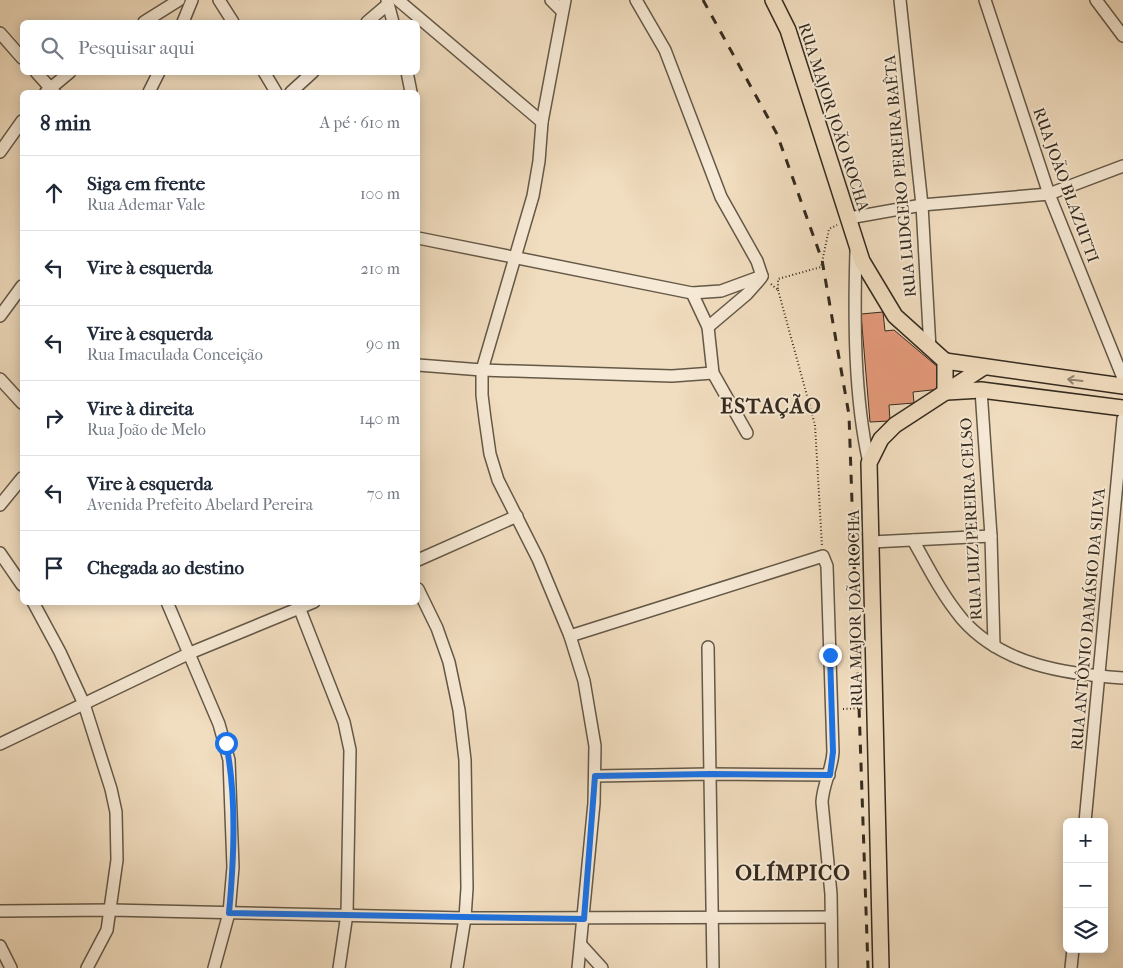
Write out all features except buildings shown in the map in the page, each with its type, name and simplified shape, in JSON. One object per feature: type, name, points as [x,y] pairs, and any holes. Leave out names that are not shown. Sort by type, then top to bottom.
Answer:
[{"type":"main road","name":"RUA MAJOR JOÃO ROCHA","points":[[774,0],[788,30],[849,218],[856,248],[878,291],[895,316],[981,390]]},
{"type":"main road","points":[[945,392],[945,361],[1123,386]]},
{"type":"main road","points":[[869,463],[881,439],[895,425],[984,367]]},
{"type":"main road","points":[[1018,394],[1020,373]]},
{"type":"main road","points":[[945,392],[981,390],[1123,408]]},
{"type":"main road","name":"RUA MAJOR JOÃO ROCHA","points":[[869,463],[881,968]]},
{"type":"street","points":[[147,20],[179,0]]},
{"type":"street","points":[[184,20],[192,0]]},
{"type":"street","points":[[219,0],[232,20]]},
{"type":"street","points":[[398,0],[542,122]]},
{"type":"street","points":[[551,0],[563,5],[542,122],[533,196],[482,370],[482,395],[490,454],[498,480],[538,559],[570,636],[585,690],[595,746],[595,776],[582,946],[578,968]]},
{"type":"street","points":[[636,0],[665,50],[721,197],[757,261],[762,276]]},
{"type":"street","name":"RUA LUDGERO PEREIRA BAÊTA","points":[[900,0],[922,206],[930,348]]},
{"type":"street","name":"RUA JOÃO BLAZUTTI","points":[[985,0],[1048,194],[1123,378]]},
{"type":"street","points":[[1096,0],[1123,36]]},
{"type":"street","points":[[369,20],[387,2],[392,20]]},
{"type":"street","points":[[0,32],[20,56]]},
{"type":"street","points":[[38,75],[49,90]]},
{"type":"street","points":[[51,90],[67,75]]},
{"type":"street","points":[[150,90],[158,75]]},
{"type":"street","points":[[266,75],[275,90]]},
{"type":"street","points":[[293,90],[310,75]]},
{"type":"street","points":[[408,75],[411,90]]},
{"type":"street","points":[[0,152],[20,124]]},
{"type":"street","points":[[849,218],[922,206],[1048,194],[1123,166]]},
{"type":"street","points":[[420,238],[692,293],[721,291],[762,276]]},
{"type":"street","name":"RUA MAJOR JOÃO ROCHA","points":[[856,248],[857,353],[865,443],[869,463]]},
{"type":"street","points":[[708,327],[747,294],[762,276]]},
{"type":"street","points":[[0,316],[20,289]]},
{"type":"street","points":[[692,293],[708,327],[714,373],[747,433]]},
{"type":"street","points":[[420,365],[482,370],[672,376],[714,373]]},
{"type":"street","points":[[0,379],[20,401]]},
{"type":"street","name":"RUA LUIZ PEREIRA CELSO","points":[[981,390],[991,536],[994,646]]},
{"type":"street","name":"RUA ANTÔNIO DAMÁSIO DA SILVA","points":[[1085,818],[1123,418]]},
{"type":"street","points":[[0,505],[20,480]]},
{"type":"street","points":[[420,559],[517,516]]},
{"type":"street","points":[[872,542],[991,536]]},
{"type":"street","points":[[913,540],[953,608],[971,628],[994,646],[1051,670],[1123,678]]},
{"type":"street","points":[[0,553],[20,582]]},
{"type":"street","points":[[570,636],[823,556],[827,566],[830,709],[833,752],[830,775],[822,793],[822,802],[831,894],[832,968]]},
{"type":"street","points":[[420,593],[443,644],[459,710],[465,760],[465,918],[457,968]]},
{"type":"street","points":[[35,605],[60,652],[84,704],[111,789],[116,812],[117,860],[111,910],[103,942],[87,968]]},
{"type":"street","points":[[168,605],[219,724],[229,760],[233,867],[229,913],[214,968]]},
{"type":"street","points":[[0,744],[190,653],[298,605],[344,722],[350,750],[347,914],[339,968]]},
{"type":"street","points":[[708,646],[712,968]]},
{"type":"street","points":[[595,776],[710,774],[830,775]]},
{"type":"street","points":[[0,911],[111,910],[465,918],[831,918]]},
{"type":"street","points":[[0,946],[11,968]]},
{"type":"street","points":[[582,946],[602,968]]},
{"type":"street","points":[[1071,968],[1073,953]]},
{"type":"path","points":[[823,556],[815,426],[778,290],[778,279],[821,267],[829,229],[849,218]]},
{"type":"path","points":[[762,276],[778,290]]},
{"type":"path","points":[[830,709],[875,708]]},
{"type":"railway","points":[[703,0],[777,134],[822,260],[849,415],[868,968]]},
{"type":"district","name":"ESTAÇÃO","points":[[771,406]]},
{"type":"district","name":"OLÍMPICO","points":[[793,873]]},
{"type":"route","points":[[226,743],[229,760],[233,830],[233,867],[229,913],[584,919],[595,776],[710,774],[830,775],[833,752],[830,717],[830,655]]}]
